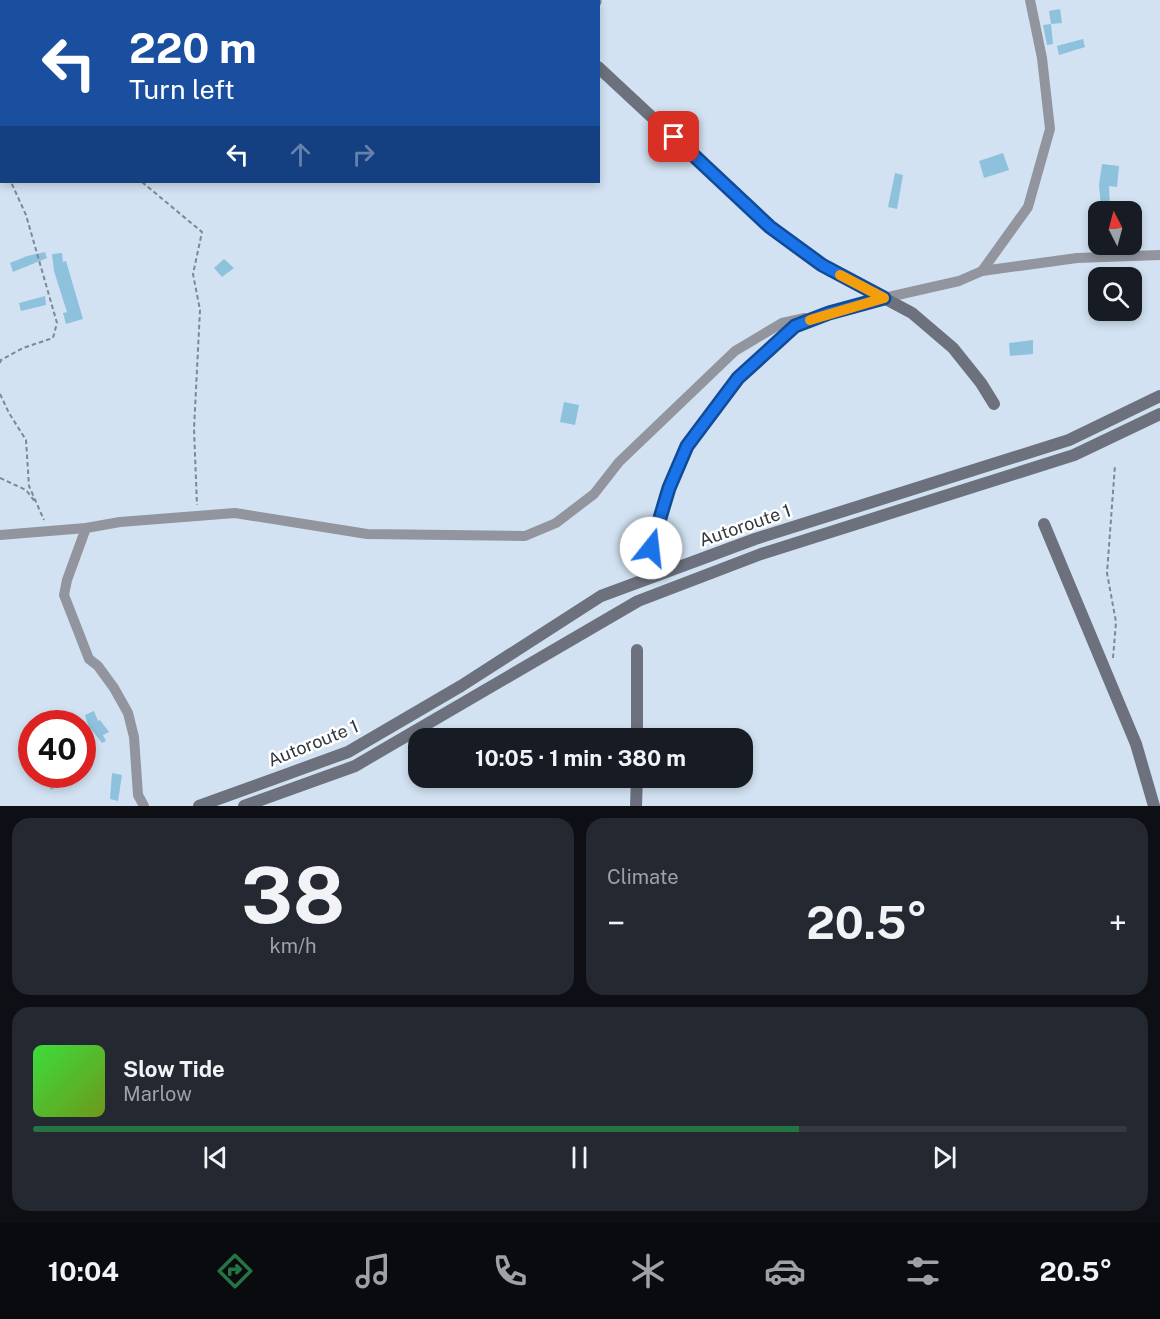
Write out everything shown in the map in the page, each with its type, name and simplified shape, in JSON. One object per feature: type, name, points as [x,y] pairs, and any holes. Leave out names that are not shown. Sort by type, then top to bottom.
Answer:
[{"type":"main road","points":[[600,70],[770,227],[822,265],[912,313],[953,348],[981,383],[994,404]]},
{"type":"main road","points":[[651,548],[669,488],[687,446],[738,378],[795,326],[829,313],[884,298]]},
{"type":"main road","name":"Autoroute 1","points":[[200,806],[348,752],[461,686],[601,596],[755,539],[1069,440],[1160,396]]},
{"type":"main road","name":"Autoroute 1","points":[[244,806],[356,766],[638,601],[760,554],[1074,455],[1160,414]]},
{"type":"main road","points":[[1044,524],[1111,679],[1145,771],[1154,806]]},
{"type":"main road","points":[[637,650],[637,728]]},
{"type":"main road","points":[[636,806],[637,788]]},
{"type":"street","points":[[982,271],[1028,207],[1050,129],[1042,58],[1030,0]]},
{"type":"street","points":[[884,298],[959,281],[982,271],[1077,258],[1160,255]]},
{"type":"street","points":[[0,535],[235,513],[367,534],[525,536],[556,523],[594,494],[619,462],[735,351],[782,322],[829,313]]},
{"type":"street","points":[[86,528],[67,580],[64,595],[89,659],[98,666],[114,688],[128,713],[135,737],[138,795],[144,806]]},
{"type":"path","points":[[0,363],[1,360],[23,348],[53,338],[57,323],[26,215],[11,183]]},
{"type":"path","points":[[143,183],[201,232],[193,274],[200,310],[194,429],[197,516]]},
{"type":"path","points":[[0,394],[26,440],[29,458],[29,486],[48,531]]},
{"type":"path","points":[[1111,679],[1116,622],[1107,573],[1114,465]]},
{"type":"path","points":[[0,478],[26,490],[39,507]]},
{"type":"building","points":[[1060,9],[1062,23],[1051,24],[1049,11]]},
{"type":"building","points":[[1051,24],[1053,44],[1047,45],[1043,25]]},
{"type":"building","points":[[1083,39],[1085,47],[1059,55],[1057,46]]},
{"type":"building","points":[[1003,153],[1009,170],[984,178],[979,161]]},
{"type":"building","points":[[1102,164],[1119,166],[1117,187],[1109,186],[1110,201],[1100,201],[1099,185]]},
{"type":"building","points":[[895,173],[903,175],[897,209],[888,207]]},
{"type":"building","points":[[45,252],[47,258],[13,272],[10,263]]},
{"type":"building","points":[[62,253],[83,319],[66,324],[63,313],[67,312],[54,271],[52,254]]},
{"type":"building","points":[[224,259],[234,268],[222,277],[214,268]]},
{"type":"building","points":[[45,296],[46,305],[21,311],[19,303]]},
{"type":"building","points":[[1033,340],[1033,354],[1010,356],[1009,343]]},
{"type":"building","points":[[564,402],[579,405],[575,425],[560,422]]},
{"type":"building","points":[[96,716],[109,732],[103,735],[106,741],[102,743],[96,735]]},
{"type":"building","points":[[112,773],[122,775],[118,801],[110,799]]},
{"type":"slow traffic","points":[[810,320],[884,298],[840,275]]},
{"type":"route","points":[[651,548],[669,488],[687,446],[738,378],[795,326],[829,313],[884,298],[822,265],[770,227],[674,137]]}]
